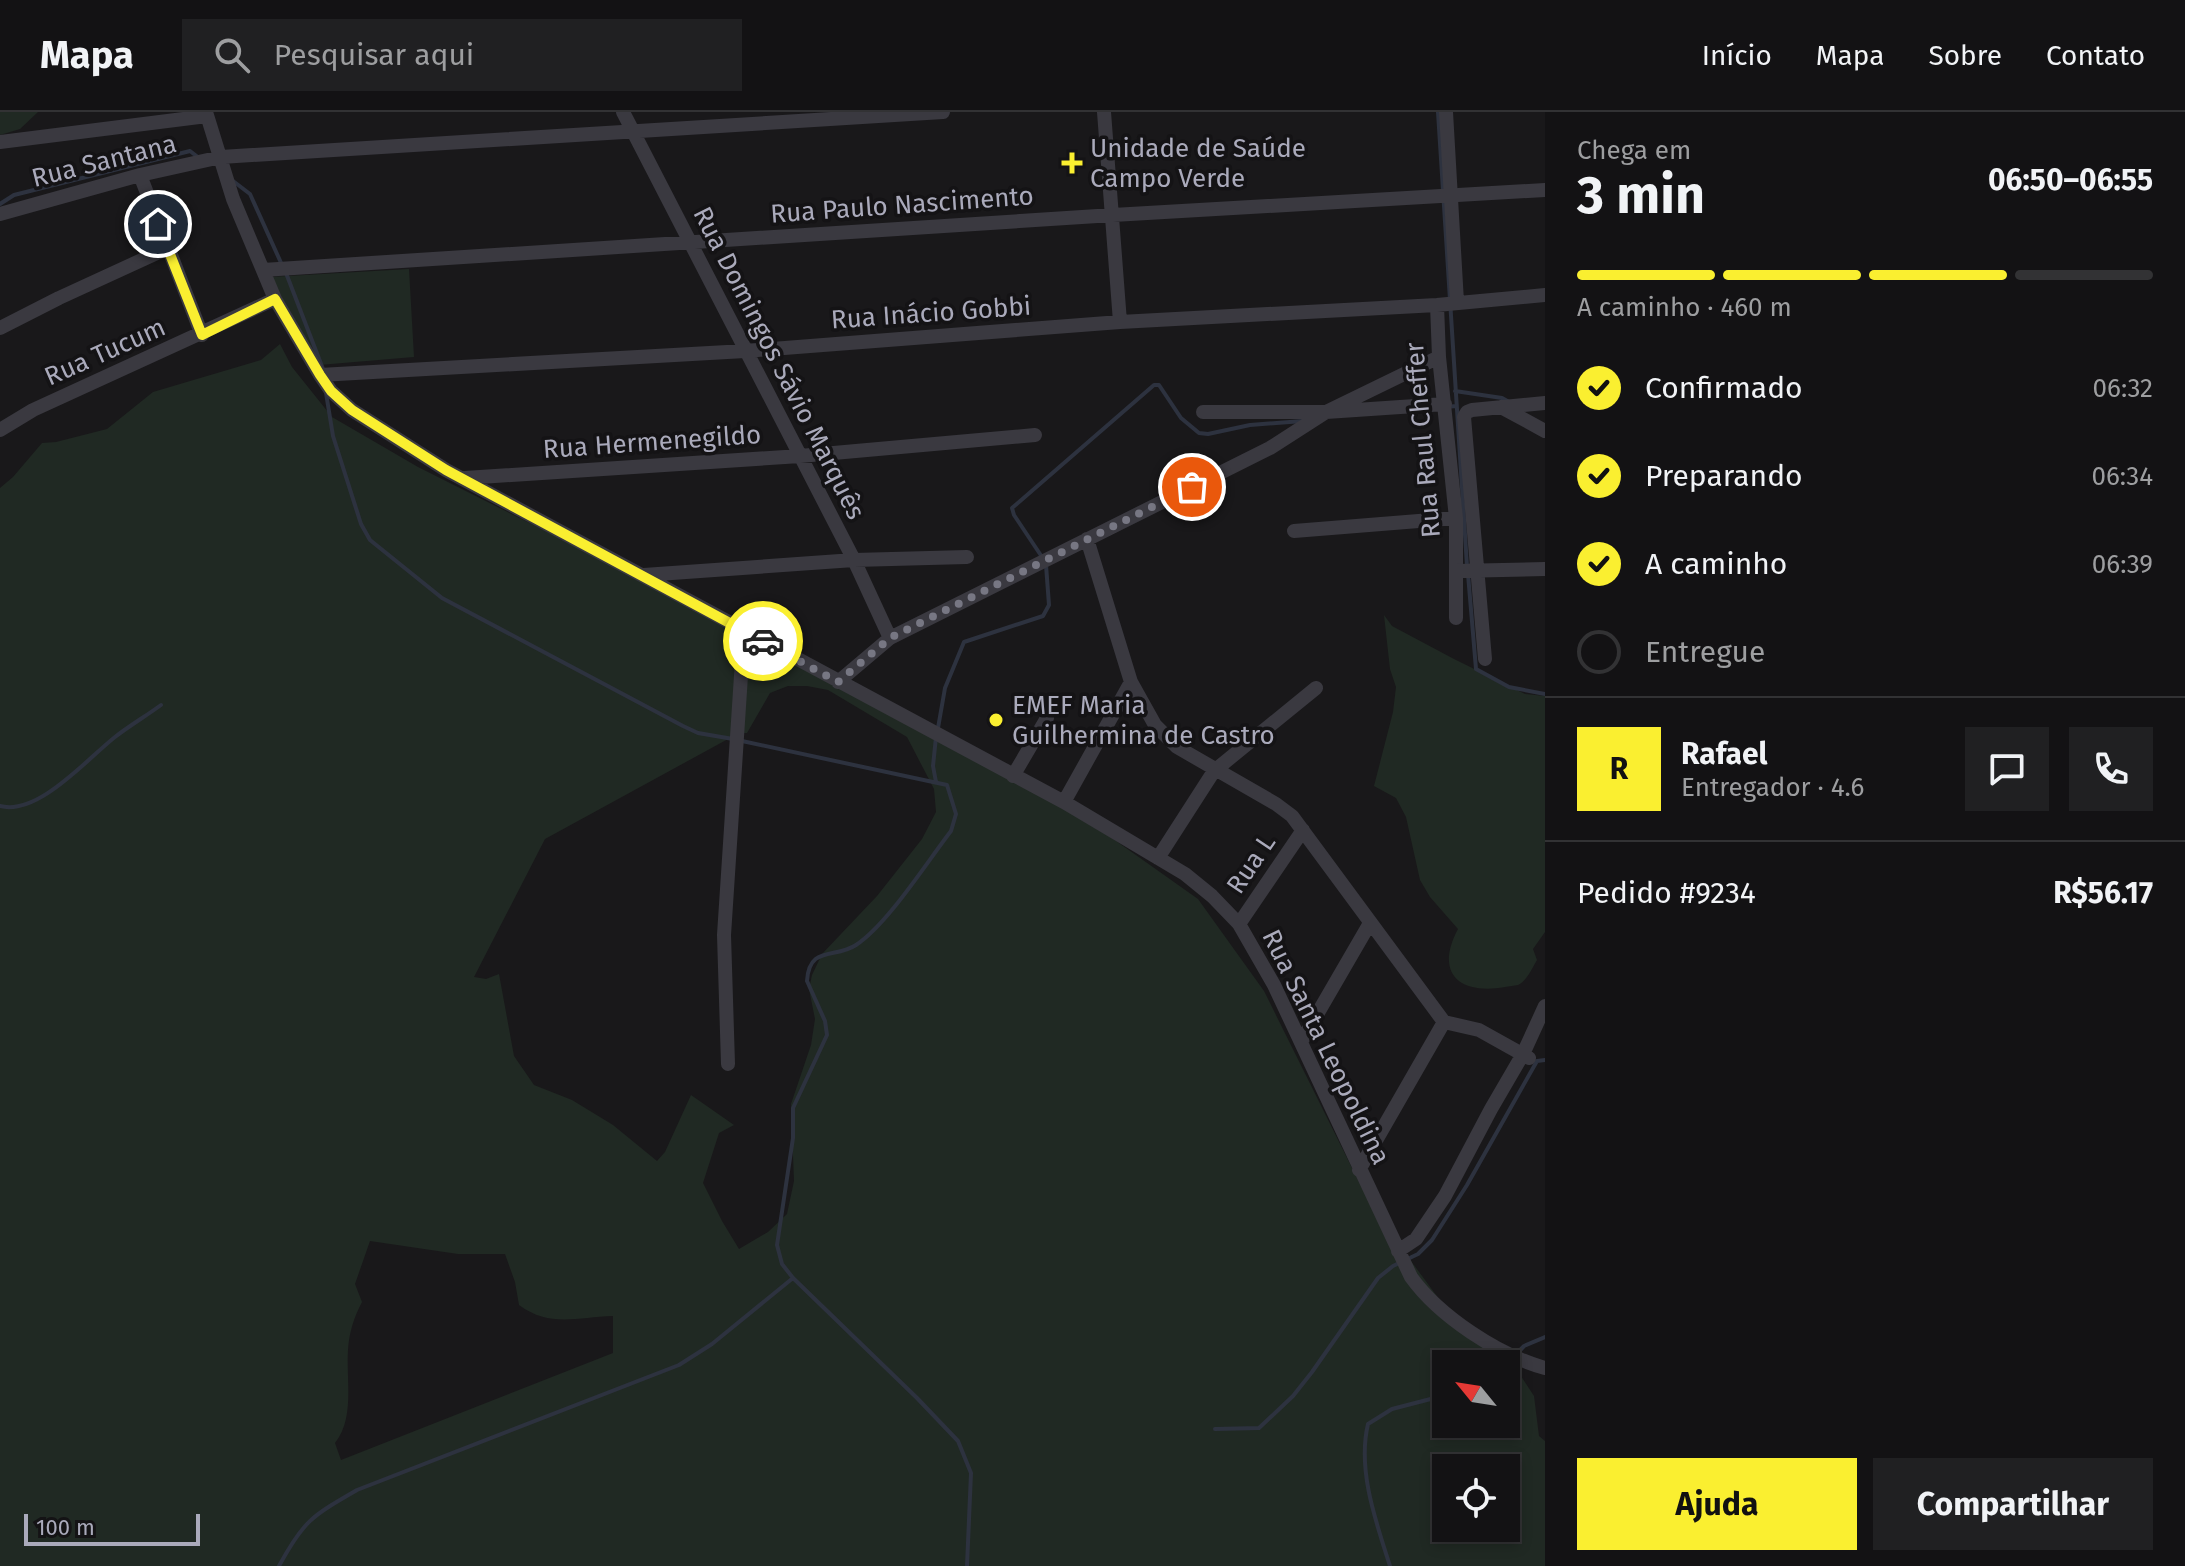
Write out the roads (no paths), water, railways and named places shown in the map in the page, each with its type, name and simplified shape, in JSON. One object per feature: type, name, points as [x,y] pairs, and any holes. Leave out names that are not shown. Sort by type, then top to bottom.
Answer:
[{"type":"street","name":"Rua Domingos Sávio Marquês","points":[[623,112],[854,560],[890,638]]},
{"type":"street","name":"Rua Santana","points":[[0,214],[140,175],[221,157],[633,132],[727,118],[943,112]]},
{"type":"street","points":[[1104,112],[1120,322]]},
{"type":"street","points":[[1446,112],[1457,302]]},
{"type":"street","points":[[0,142],[207,114]]},
{"type":"street","name":"Rua Santa Leopoldina","points":[[207,114],[233,199],[275,299],[331,391],[352,410],[463,478],[1064,802],[1185,874],[1239,924],[1274,985],[1411,1277],[1430,1300],[1502,1351],[1545,1368]]},
{"type":"street","points":[[140,175],[202,335]]},
{"type":"street","name":"Rua Paulo Nascimento","points":[[263,270],[1545,190]]},
{"type":"street","points":[[0,328],[168,248]]},
{"type":"street","name":"Rua Inácio Gobbi","points":[[320,375],[745,351],[1120,322],[1437,305],[1545,295]]},
{"type":"street","name":"Rua Tucum","points":[[0,430],[33,410],[275,299]]},
{"type":"street","name":"Rua Raul Cheffer","points":[[1437,305],[1439,357],[1456,518],[1468,570]]},
{"type":"street","points":[[838,682],[890,638],[1270,448],[1322,414],[1439,357]]},
{"type":"street","points":[[1485,659],[1468,570],[1464,417],[1472,410],[1545,403]]},
{"type":"street","points":[[1502,406],[1545,431]]},
{"type":"street","points":[[1203,412],[1322,414],[1445,411]]},
{"type":"street","name":"Rua Hermenegildo","points":[[463,478],[800,456],[1035,435]]},
{"type":"street","points":[[1294,531],[1456,518]]},
{"type":"street","points":[[1087,539],[1131,682],[1164,736],[1214,771],[1285,810],[1444,1022],[1479,1030],[1526,1056]]},
{"type":"street","points":[[644,575],[854,560],[967,557]]},
{"type":"street","points":[[1468,570],[1545,569]]},
{"type":"street","points":[[1456,618],[1468,570]]},
{"type":"street","points":[[728,1064],[724,935],[744,630]]},
{"type":"street","points":[[1064,802],[1131,682]]},
{"type":"street","points":[[1158,858],[1214,771],[1316,688]]},
{"type":"street","points":[[1013,776],[1047,718]]},
{"type":"street","name":"Rua L","points":[[1239,924],[1303,830]]},
{"type":"street","points":[[1301,1042],[1370,923]]},
{"type":"street","points":[[1398,1251],[1416,1239],[1445,1196],[1491,1109],[1526,1056],[1545,1006]]},
{"type":"street","points":[[1359,1170],[1444,1022]]},
{"type":"waterway","points":[[1438,112],[1467,566]]},
{"type":"waterway","points":[[0,204],[14,195],[190,151],[199,158]]},
{"type":"waterway","points":[[233,181],[250,194],[282,265]]},
{"type":"waterway","points":[[286,273],[323,369]]},
{"type":"waterway","points":[[1042,557],[1012,508],[1154,385],[1159,385],[1181,418],[1199,433],[1303,421]]},
{"type":"waterway","points":[[1455,391],[1502,398],[1511,403]]},
{"type":"waterway","points":[[326,393],[333,436],[361,524],[370,540],[442,598],[683,726],[698,733],[733,739]]},
{"type":"waterway","points":[[1446,407],[1456,406]]},
{"type":"waterway","points":[[938,728],[945,688],[964,642],[1043,616],[1049,605],[1046,565]]},
{"type":"waterway","points":[[1468,574],[1476,669],[1509,687],[1545,694]]},
{"type":"waterway","points":[[0,806],[15,807],[46,794],[115,737],[161,705]]},
{"type":"waterway","points":[[936,737],[933,766],[936,782]]},
{"type":"waterway","points":[[742,741],[947,785],[956,814],[951,831],[881,923],[856,945],[818,957],[809,970],[807,981],[825,1021],[827,1035],[793,1108],[793,1138],[777,1245],[782,1264],[793,1278],[958,1441],[971,1473],[967,1566]]},
{"type":"waterway","points":[[1215,1429],[1259,1428],[1293,1396],[1378,1278],[1393,1266],[1418,1254],[1432,1240],[1537,1061],[1545,1060]]},
{"type":"waterway","points":[[279,1566],[310,1520],[357,1490],[679,1365],[712,1344],[793,1278]]},
{"type":"waterway","points":[[1520,1350],[1545,1337]]},
{"type":"waterway","points":[[1390,1566],[1366,1478],[1368,1424],[1392,1409],[1432,1399]]},
{"type":"place","name":"Unidade de Saúde Campo Verde","points":[[1072,163]]},
{"type":"place","name":"EMEF Maria Guilhermina de Castro","points":[[996,720]]}]
